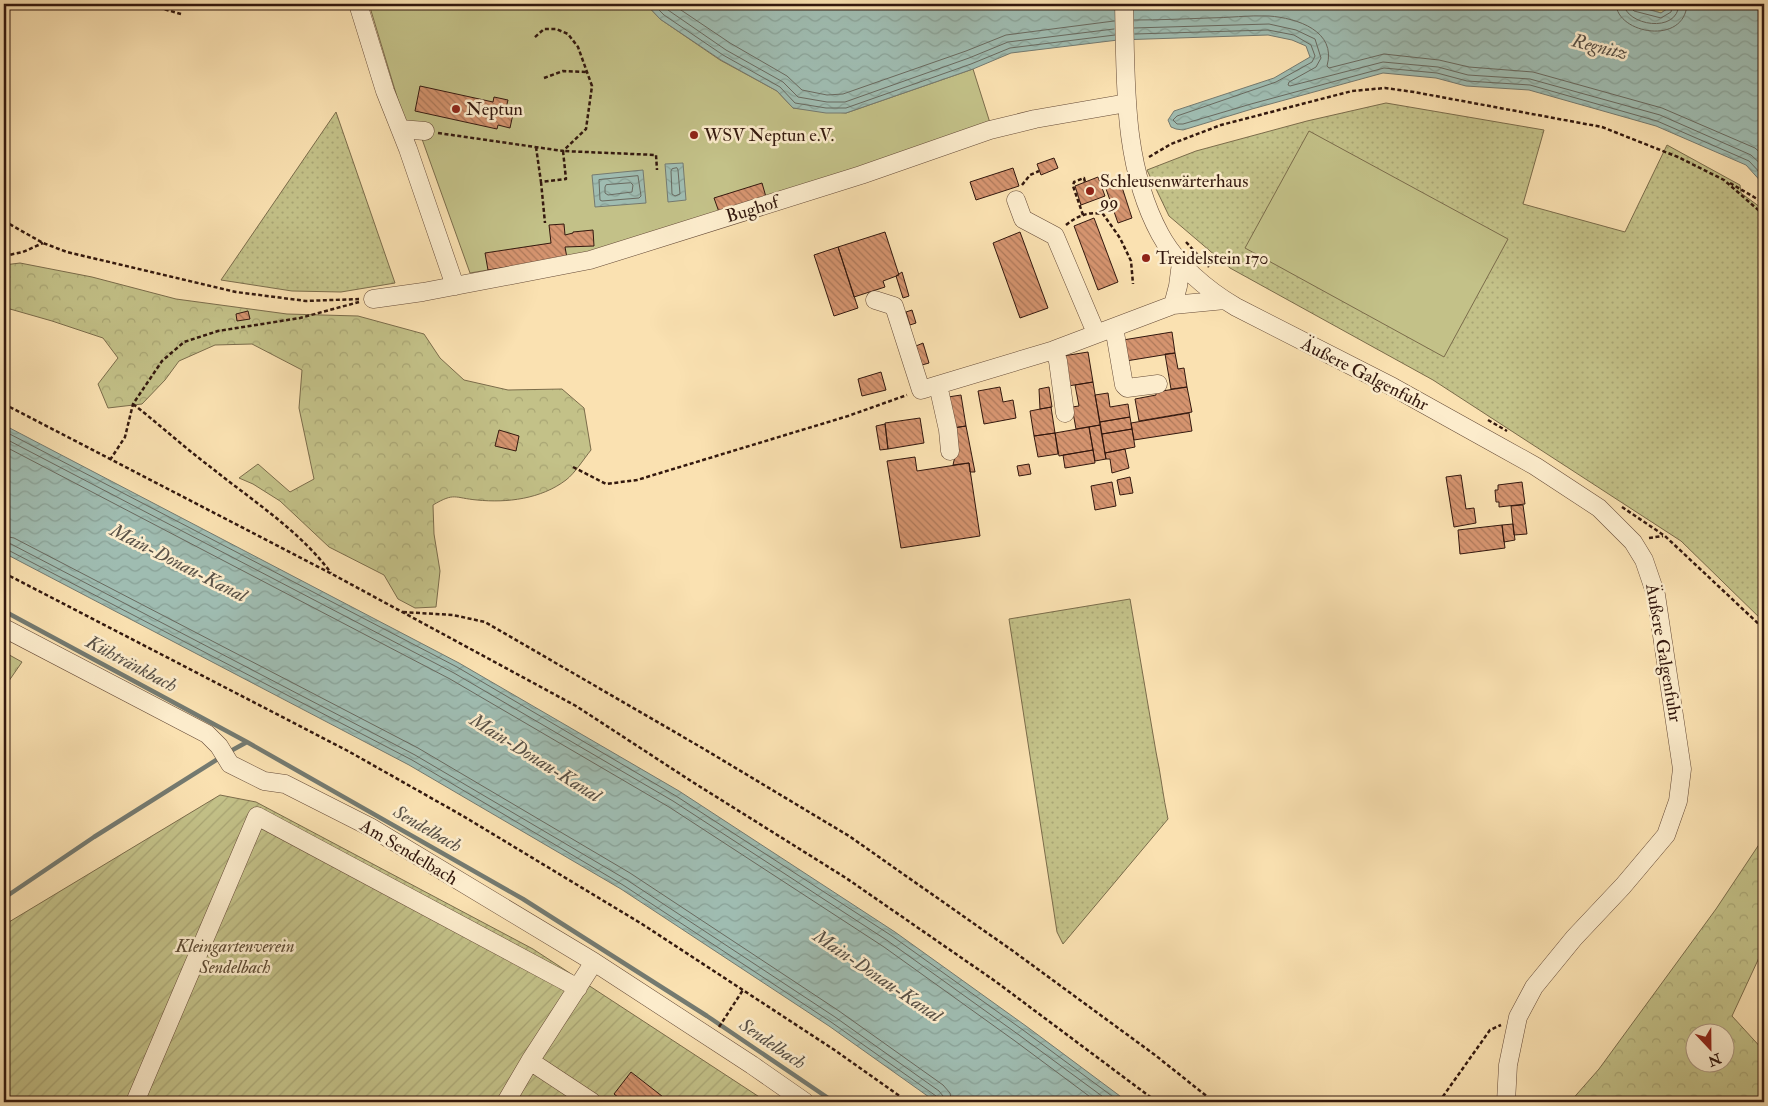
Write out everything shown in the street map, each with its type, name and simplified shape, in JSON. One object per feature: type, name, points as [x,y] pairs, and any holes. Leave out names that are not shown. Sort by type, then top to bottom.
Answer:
[{"type":"street","points":[[358,4],[385,90],[455,286]]},
{"type":"street","name":"Äußere Galgenfuhr","points":[[1124,4],[1127,104],[1134,162],[1150,213],[1160,236],[1190,272],[1225,300],[1475,432],[1535,466],[1599,508],[1633,542],[1644,560],[1651,577],[1656,595],[1682,769],[1678,801],[1666,835],[1623,886],[1574,938],[1534,987],[1518,1017],[1508,1065],[1506,1102]]},
{"type":"street","name":"Bughof","points":[[373,299],[455,286],[590,260],[861,175],[990,130],[1035,119],[1127,104]]},
{"type":"street","points":[[400,129],[425,131]]},
{"type":"street","points":[[1016,200],[1023,219],[1055,236],[1096,333]]},
{"type":"street","points":[[1174,305],[1182,263]]},
{"type":"street","points":[[875,300],[894,306],[948,430],[950,451]]},
{"type":"street","points":[[930,387],[1054,350],[1174,305],[1225,300]]},
{"type":"street","points":[[1114,327],[1124,386],[1127,388],[1158,384]]},
{"type":"street","points":[[1054,350],[1058,361],[1065,413]]},
{"type":"street","name":"Am Sendelbach","points":[[4,628],[207,734],[219,746],[230,764],[264,781],[285,784],[370,827],[594,962],[752,1064],[806,1102]]},
{"type":"street","points":[[135,1102],[256,816],[578,988]]},
{"type":"street","points":[[506,1102],[594,962]]},
{"type":"street","points":[[530,1061],[592,1102]]},
{"type":"path","points":[[146,4],[181,14]]},
{"type":"path","points":[[534,38],[544,29],[556,29],[568,34],[578,47],[592,86],[586,128],[563,151]]},
{"type":"path","points":[[544,78],[563,71],[588,72]]},
{"type":"path","points":[[1134,162],[1142,160],[1171,144],[1221,125],[1352,90],[1384,88],[1602,128],[1678,157],[1764,203]]},
{"type":"path","points":[[425,131],[563,151],[656,155],[657,170]]},
{"type":"path","points":[[536,147],[542,182],[545,223]]},
{"type":"path","points":[[542,182],[566,179],[563,151]]},
{"type":"path","points":[[1016,200],[1023,182],[1030,175],[1039,171]]},
{"type":"path","points":[[1083,215],[1073,186],[1074,182],[1084,178],[1085,182]]},
{"type":"path","points":[[1724,180],[1764,215]]},
{"type":"path","points":[[1055,236],[1073,219],[1092,212],[1102,214],[1120,238],[1131,261],[1133,284]]},
{"type":"path","points":[[4,221],[42,243],[67,252],[236,292],[306,301],[373,299]]},
{"type":"path","points":[[1180,236],[1214,272]]},
{"type":"path","points":[[4,256],[23,252],[42,243]]},
{"type":"path","points":[[110,460],[124,437],[133,404],[162,361],[184,342],[218,331],[300,318],[373,299]]},
{"type":"path","points":[[573,467],[606,484],[637,480],[848,416],[930,387]]},
{"type":"path","points":[[4,404],[332,574],[576,706],[846,878],[995,981],[1158,1102]]},
{"type":"path","points":[[133,404],[278,520],[318,555],[332,574]]},
{"type":"path","points":[[1484,418],[1510,433]]},
{"type":"path","points":[[1616,503],[1665,536],[1764,629]]},
{"type":"path","points":[[4,573],[348,751],[463,816],[625,914],[833,1049],[908,1102]]},
{"type":"path","points":[[401,612],[453,614],[485,622],[688,739],[849,836],[1013,951],[1155,1055],[1214,1102]]},
{"type":"path","points":[[716,1030],[743,990]]},
{"type":"path","points":[[1439,1102],[1490,1030],[1518,1017]]},
{"type":"green space","name":"WSV Neptun e.V.","points":[[369,4],[646,4],[660,19],[720,60],[777,91],[793,108],[846,113],[973,69],[991,126],[589,253],[470,273],[422,139],[426,125],[404,120]]},
{"type":"green space","points":[[1629,4],[1668,4],[1667,9],[1661,13]]},
{"type":"green space","points":[[1386,103],[1544,130],[1523,204],[1625,232],[1667,145],[1740,185],[1741,193],[1764,210],[1764,622],[1681,541],[1433,380],[1230,268],[1169,216],[1147,170],[1196,151],[1307,121]]},
{"type":"green space","points":[[336,112],[395,283],[341,292],[292,291],[221,280]]},
{"type":"green space","points":[[1309,131],[1508,239],[1444,357],[1245,248]]},
{"type":"green space","points":[[20,263],[92,277],[176,299],[287,314],[358,316],[424,334],[440,358],[464,380],[508,390],[562,389],[584,408],[591,450],[566,480],[546,492],[500,501],[451,497],[433,505],[434,534],[440,571],[436,607],[415,608],[398,599],[384,575],[329,547],[280,501],[253,484],[239,478],[258,464],[290,492],[314,479],[299,408],[302,370],[252,344],[215,345],[179,361],[165,380],[142,404],[108,408],[98,384],[118,358],[103,338],[10,309],[4,311],[4,265]]},
{"type":"green space","points":[[1130,599],[1168,819],[1063,944],[1057,932],[1009,619]]},
{"type":"green space","points":[[4,652],[22,662],[4,688]]},
{"type":"green space","name":"Kleingartenverein Sendelbach","points":[[220,795],[256,802],[533,949],[767,1102],[4,1102],[4,925]]},
{"type":"green space","points":[[1764,837],[1764,947],[1732,1016],[1764,1051],[1764,1102],[1570,1102],[1599,1069],[1716,909]]},
{"type":"water","name":"Regnitz","points":[[646,4],[1629,4],[1661,13],[1667,9],[1668,4],[1764,4],[1764,185],[1746,165],[1656,126],[1529,90],[1466,86],[1436,78],[1383,73],[1183,130],[1171,127],[1168,120],[1174,111],[1274,78],[1310,57],[1306,46],[1292,40],[1268,35],[1118,40],[1011,53],[973,69],[846,113],[826,113],[793,108],[777,91],[721,60],[660,19]]},
{"type":"water","points":[[683,163],[686,200],[668,202],[665,164]]},
{"type":"water","points":[[643,170],[646,203],[595,207],[592,175]]},
{"type":"water","name":"Main-Donau-Kanal","points":[[4,425],[459,663],[679,791],[895,932],[1128,1102],[936,1102],[829,1026],[621,889],[409,765],[4,553]]},
{"type":"building","points":[[420,86],[493,102],[494,97],[508,100],[506,108],[514,109],[510,128],[498,125],[497,129],[415,111]]},
{"type":"building","points":[[1054,158],[1058,168],[1041,175],[1037,164]]},
{"type":"building","points":[[1013,168],[1019,186],[976,200],[970,182]]},
{"type":"building","name":"Schleusenwärterhaus 99","points":[[1098,177],[1105,196],[1081,205],[1075,186]]},
{"type":"building","points":[[1120,181],[1132,218],[1118,223],[1105,186]]},
{"type":"building","points":[[762,183],[766,197],[719,212],[714,198]]},
{"type":"building","points":[[1094,218],[1118,282],[1098,290],[1074,226]]},
{"type":"building","points":[[564,224],[565,235],[573,232],[593,230],[594,246],[565,247],[567,258],[488,270],[485,253],[551,243],[549,225]]},
{"type":"building","points":[[885,232],[899,275],[883,281],[885,287],[854,297],[838,247]]},
{"type":"building","points":[[1020,232],[1048,308],[1020,318],[993,243]]},
{"type":"building","points":[[838,247],[858,308],[834,316],[814,255]]},
{"type":"building","points":[[902,272],[909,296],[903,298],[896,276]]},
{"type":"building","points":[[912,310],[916,323],[910,325],[906,312]]},
{"type":"building","points":[[248,311],[250,319],[237,321],[236,314]]},
{"type":"building","points":[[1172,332],[1175,353],[1126,361],[1123,340]]},
{"type":"building","points":[[923,343],[929,363],[922,365],[916,346]]},
{"type":"building","points":[[1088,352],[1093,382],[1068,386],[1063,356]]},
{"type":"building","points":[[1175,353],[1178,369],[1184,368],[1187,387],[1171,389],[1165,354]]},
{"type":"building","points":[[881,372],[886,390],[862,396],[858,379]]},
{"type":"building","points":[[1093,382],[1100,425],[1076,429],[1072,407],[1079,406],[1075,385]]},
{"type":"building","points":[[1000,387],[1003,402],[1013,400],[1016,418],[984,424],[978,391]]},
{"type":"building","points":[[1049,387],[1052,407],[1040,409],[1039,389]]},
{"type":"building","points":[[1187,387],[1192,412],[1139,421],[1135,399],[1156,395],[1156,392]]},
{"type":"building","points":[[1108,393],[1110,407],[1128,404],[1130,417],[1100,422],[1095,395]]},
{"type":"building","points":[[961,395],[966,426],[953,428],[948,397]]},
{"type":"building","points":[[1051,407],[1055,433],[1034,436],[1030,411]]},
{"type":"building","points":[[1189,413],[1192,431],[1134,440],[1131,423]]},
{"type":"building","points":[[1130,417],[1132,429],[1102,434],[1100,422]]},
{"type":"building","points":[[920,418],[924,443],[888,449],[885,423]]},
{"type":"building","points":[[885,424],[888,449],[880,450],[876,426]]},
{"type":"building","points":[[1100,425],[1106,459],[1095,461],[1089,427]]},
{"type":"building","points":[[966,426],[975,472],[970,472],[969,463],[953,465],[956,452],[953,428]]},
{"type":"building","points":[[1089,427],[1093,450],[1059,456],[1055,433]]},
{"type":"building","points":[[1132,429],[1135,447],[1105,453],[1102,434]]},
{"type":"building","points":[[499,430],[519,436],[516,451],[495,446]]},
{"type":"building","points":[[1055,433],[1058,454],[1038,457],[1034,436]]},
{"type":"building","points":[[1125,449],[1129,468],[1112,473],[1110,459],[1106,459],[1105,453]]},
{"type":"building","points":[[1093,450],[1095,463],[1065,468],[1063,455]]},
{"type":"building","points":[[915,457],[917,471],[969,463],[980,536],[901,548],[887,461]]},
{"type":"building","points":[[1029,464],[1031,474],[1019,476],[1017,466]]},
{"type":"building","points":[[1461,475],[1466,509],[1474,508],[1476,523],[1454,527],[1446,477]]},
{"type":"building","points":[[1130,477],[1133,493],[1120,495],[1117,480]]},
{"type":"building","points":[[1112,482],[1116,506],[1095,510],[1091,486]]},
{"type":"building","points":[[1522,482],[1525,504],[1499,507],[1499,502],[1496,502],[1495,490],[1498,490],[1498,485]]},
{"type":"building","points":[[1523,505],[1527,534],[1514,535],[1511,506]]},
{"type":"building","points":[[1513,524],[1515,540],[1504,542],[1502,525]]},
{"type":"building","points":[[1502,525],[1505,548],[1460,554],[1458,530]]},
{"type":"building","points":[[631,1072],[667,1100],[665,1102],[624,1102],[614,1094]]},
{"type":"waterway","name":"Sendelbach","points":[[4,611],[247,742],[523,899],[707,1016],[834,1102]]},
{"type":"waterway","name":"Sendelbach","points":[[227,753],[247,742]]},
{"type":"waterway","name":"Sendelbach","points":[[4,898],[94,837],[221,757]]},
{"type":"place","name":"Neptun","points":[[456,109]]},
{"type":"place","name":"WSV Neptun e.V.","points":[[694,135]]},
{"type":"place","name":"Schleusenwärterhaus 99","points":[[1090,191]]},
{"type":"place","name":"Treidelstein 170","points":[[1146,258]]},
{"type":"water label","name":"Kühtränkbach","points":[[132,663]]}]
